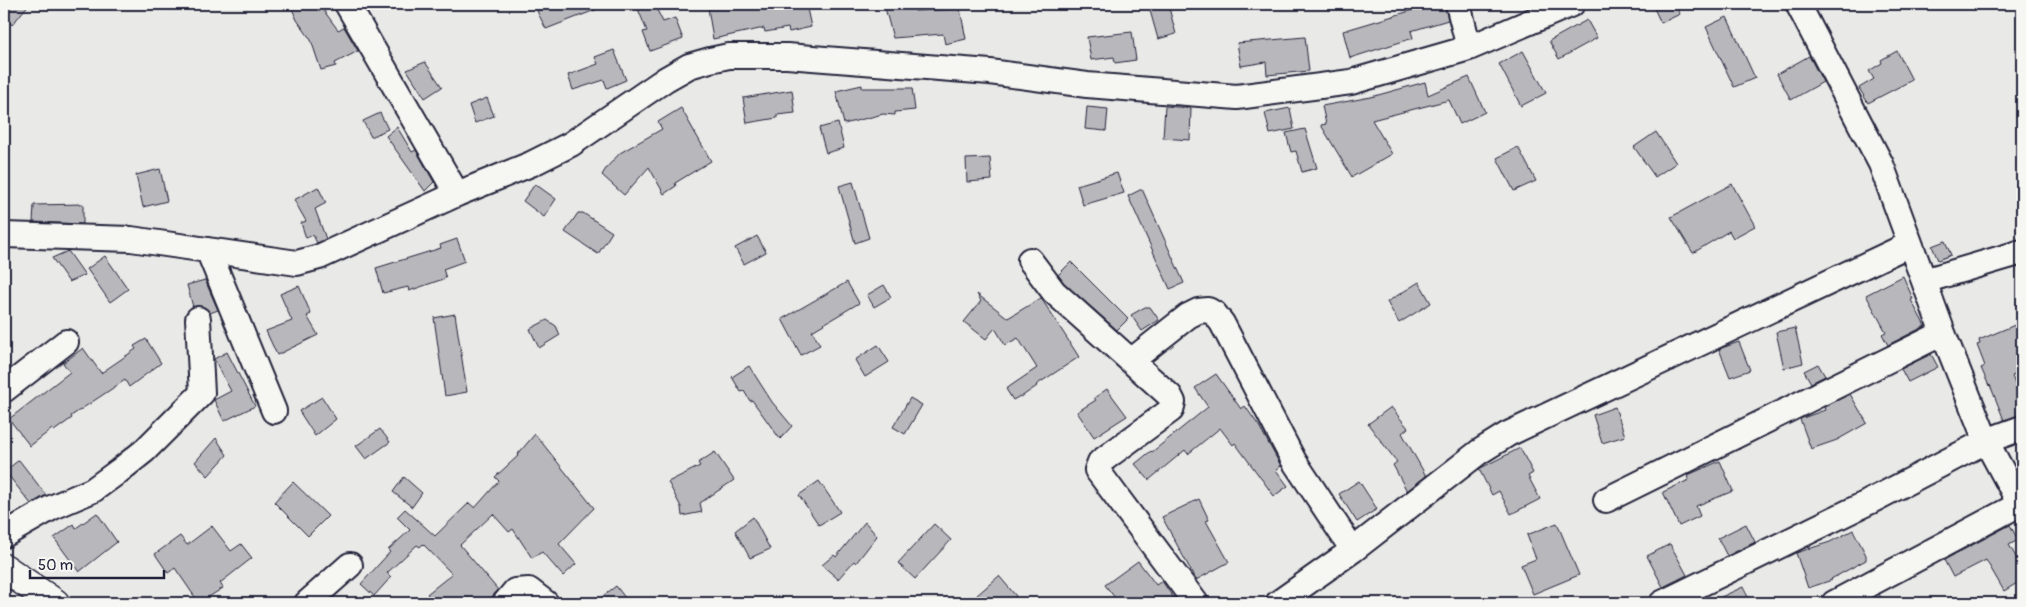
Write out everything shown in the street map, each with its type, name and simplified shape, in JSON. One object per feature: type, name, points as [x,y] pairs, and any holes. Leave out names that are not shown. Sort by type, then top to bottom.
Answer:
[{"type":"main road","points":[[4,568],[55,603]]},
{"type":"street","points":[[347,4],[368,36],[457,194]]},
{"type":"street","points":[[1458,4],[1469,48]]},
{"type":"street","points":[[4,235],[131,239],[296,263],[319,257],[457,194],[531,164],[571,144],[666,79],[689,66],[729,56],[796,56],[990,72],[1087,85],[1237,97],[1351,82],[1469,48],[1572,4]]},
{"type":"street","points":[[1798,4],[1881,164],[1943,333],[1986,441],[2021,506],[1834,603]]},
{"type":"street","points":[[1278,603],[1353,550],[1478,452],[1508,434],[1910,244]]},
{"type":"street","points":[[208,250],[274,412]]},
{"type":"street","points":[[1924,281],[2022,252]]},
{"type":"street","points":[[1030,260],[1054,292],[1170,396],[1173,402],[1171,410],[1100,462],[1097,470],[1196,603]]},
{"type":"street","points":[[1131,361],[1188,316],[1208,310],[1215,314],[1233,341],[1303,476],[1353,550]]},
{"type":"street","points":[[4,536],[51,508],[92,490],[119,471],[144,451],[202,393],[198,319]]},
{"type":"street","points":[[1606,500],[1943,333]]},
{"type":"street","points":[[4,390],[66,342]]},
{"type":"street","points":[[1662,603],[1869,502],[1986,441],[2022,428]]},
{"type":"street","points":[[307,603],[350,565]]},
{"type":"street","points":[[505,603],[515,591],[529,590],[546,603]]},
{"type":"building","points":[[7,4],[29,4],[12,25],[4,18],[4,8]]},
{"type":"building","points":[[290,4],[319,4],[338,30],[344,27],[358,51],[335,63],[336,66],[321,70],[311,40],[297,20]]},
{"type":"building","points":[[556,4],[608,5],[546,29],[537,11]]},
{"type":"building","points":[[654,4],[663,22],[675,18],[683,39],[650,51],[643,32],[647,31],[638,9]]},
{"type":"building","points":[[737,4],[776,4],[778,11],[806,4],[811,27],[789,32],[788,28],[765,32],[764,28],[713,39],[708,8]]},
{"type":"building","points":[[884,4],[913,4],[915,11],[960,9],[966,39],[945,44],[943,34],[893,38]]},
{"type":"building","points":[[1168,4],[1176,34],[1158,39],[1149,7]]},
{"type":"building","points":[[1419,4],[1445,4],[1448,20],[1411,31],[1413,38],[1350,58],[1343,31],[1420,8]]},
{"type":"building","points":[[1652,4],[1675,4],[1680,14],[1661,23]]},
{"type":"building","points":[[1727,17],[1755,78],[1734,87],[1706,27]]},
{"type":"building","points":[[1587,20],[1597,38],[1559,59],[1549,41]]},
{"type":"building","points":[[1132,32],[1136,60],[1115,63],[1114,57],[1091,60],[1087,37]]},
{"type":"building","points":[[1305,37],[1309,71],[1267,75],[1266,62],[1241,66],[1237,43]]},
{"type":"building","points":[[614,50],[626,80],[607,88],[604,80],[573,90],[568,75],[598,64],[595,57]]},
{"type":"building","points":[[1523,51],[1546,93],[1521,106],[1499,64]]},
{"type":"building","points":[[1897,51],[1912,80],[1868,103],[1859,88],[1874,79],[1869,71],[1882,63],[1881,60]]},
{"type":"building","points":[[1809,56],[1823,82],[1791,100],[1777,74]]},
{"type":"building","points":[[425,62],[442,87],[425,98],[407,70]]},
{"type":"building","points":[[1469,77],[1485,112],[1460,124],[1449,100],[1372,120],[1392,154],[1352,177],[1321,125],[1326,124],[1322,106],[1371,97],[1425,82],[1428,95]]},
{"type":"building","points":[[862,85],[862,88],[912,88],[915,110],[895,112],[895,115],[883,114],[844,124],[836,91]]},
{"type":"building","points":[[792,90],[795,113],[777,115],[777,118],[747,123],[743,98]]},
{"type":"building","points":[[487,98],[494,116],[475,123],[469,105]]},
{"type":"building","points":[[1165,106],[1191,108],[1190,140],[1163,138]]},
{"type":"building","points":[[1087,107],[1108,109],[1106,131],[1085,129]]},
{"type":"building","points":[[681,108],[711,161],[675,183],[676,186],[664,194],[649,167],[624,195],[602,175],[607,167],[620,153],[662,129],[658,122]]},
{"type":"building","points":[[1290,108],[1294,129],[1270,134],[1265,113]]},
{"type":"building","points":[[380,113],[388,129],[371,137],[363,121]]},
{"type":"building","points":[[838,123],[844,148],[826,153],[819,128]]},
{"type":"building","points":[[397,127],[412,152],[416,150],[434,182],[425,191],[386,136]]},
{"type":"building","points":[[1305,129],[1317,168],[1302,172],[1296,151],[1291,152],[1286,133]]},
{"type":"building","points":[[1656,132],[1676,163],[1655,177],[1634,147]]},
{"type":"building","points":[[1518,147],[1536,181],[1514,191],[1497,158]]},
{"type":"building","points":[[990,158],[992,180],[967,182],[966,159]]},
{"type":"building","points":[[160,169],[167,201],[143,207],[136,175]]},
{"type":"building","points":[[1117,173],[1124,193],[1083,205],[1077,185]]},
{"type":"building","points":[[853,182],[869,238],[855,243],[839,186]]},
{"type":"building","points":[[535,184],[556,199],[544,217],[523,201]]},
{"type":"building","points":[[1732,184],[1755,226],[1733,238],[1729,231],[1693,253],[1671,217]]},
{"type":"building","points":[[318,187],[326,203],[315,209],[326,239],[317,243],[313,235],[306,238],[301,223],[306,221],[294,200]]},
{"type":"building","points":[[1142,189],[1184,283],[1170,289],[1128,196]]},
{"type":"building","points":[[83,204],[83,224],[33,222],[34,205]]},
{"type":"building","points":[[578,213],[583,213],[612,232],[598,254],[565,232]]},
{"type":"building","points":[[757,236],[766,252],[744,264],[735,248]]},
{"type":"building","points":[[457,239],[465,261],[443,269],[446,278],[409,291],[408,287],[383,293],[376,268],[441,248],[440,245]]},
{"type":"building","points":[[1945,241],[1951,255],[1938,260],[1932,246]]},
{"type":"building","points":[[68,251],[85,275],[69,282],[52,258]]},
{"type":"building","points":[[105,256],[128,289],[110,302],[87,269]]},
{"type":"building","points":[[1071,262],[1128,319],[1117,330],[1064,283],[1058,275]]},
{"type":"building","points":[[1903,276],[1913,299],[1911,300],[1925,326],[1888,345],[1882,334],[1886,332],[1866,295]]},
{"type":"building","points":[[205,280],[218,310],[210,313],[204,307],[193,307],[187,285]]},
{"type":"building","points":[[847,282],[859,303],[812,331],[820,345],[801,355],[782,319]]},
{"type":"building","points":[[1419,282],[1431,303],[1399,323],[1387,302]]},
{"type":"building","points":[[884,285],[891,297],[874,307],[867,295]]},
{"type":"building","points":[[299,286],[311,314],[307,316],[318,335],[277,355],[266,331],[292,321],[280,294]]},
{"type":"building","points":[[977,294],[1008,318],[1041,298],[1079,357],[1021,397],[1013,400],[1006,389],[1037,368],[1018,338],[1005,345],[995,328],[986,339],[964,322],[981,301]]},
{"type":"building","points":[[1145,307],[1150,307],[1159,320],[1142,331],[1131,315]]},
{"type":"building","points":[[455,314],[467,392],[445,396],[434,318]]},
{"type":"building","points":[[547,320],[556,326],[560,335],[539,348],[530,329]]},
{"type":"building","points":[[2022,322],[2022,372],[2012,376],[2022,403],[2022,415],[2004,420],[1981,368],[1985,366],[1977,345],[1980,344],[1979,340]]},
{"type":"building","points":[[1795,328],[1803,363],[1784,368],[1776,332]]},
{"type":"building","points":[[146,339],[161,363],[129,387],[125,380],[30,446],[9,419],[70,372],[63,363],[83,348],[101,373],[136,349],[134,346]]},
{"type":"building","points":[[1739,342],[1750,370],[1730,377],[1719,349]]},
{"type":"building","points":[[878,345],[889,362],[865,377],[855,360]]},
{"type":"building","points":[[227,352],[255,406],[224,421],[214,400],[231,391],[214,359]]},
{"type":"building","points":[[1931,354],[1938,367],[1908,382],[1901,369]]},
{"type":"building","points":[[1818,364],[1825,376],[1811,383],[1804,371]]},
{"type":"building","points":[[749,366],[772,402],[792,426],[780,439],[752,400],[750,401],[744,391],[741,392],[732,377]]},
{"type":"building","points":[[1216,374],[1241,409],[1245,406],[1259,426],[1281,466],[1276,470],[1288,486],[1274,496],[1235,443],[1233,445],[1220,428],[1188,454],[1185,450],[1149,480],[1135,464],[1208,407],[1195,388]]},
{"type":"building","points":[[1107,389],[1127,416],[1094,437],[1077,412],[1096,400],[1094,398]]},
{"type":"building","points":[[1850,394],[1867,423],[1837,440],[1811,449],[1800,419],[1825,410],[1824,407]]},
{"type":"building","points":[[322,397],[336,419],[315,436],[299,411]]},
{"type":"building","points":[[910,398],[922,405],[905,434],[893,427]]},
{"type":"building","points":[[1391,407],[1408,428],[1402,433],[1426,476],[1407,491],[1393,465],[1397,462],[1368,424]]},
{"type":"building","points":[[1615,407],[1625,436],[1602,443],[1593,415]]},
{"type":"building","points":[[380,429],[390,442],[366,459],[356,446]]},
{"type":"building","points":[[535,434],[594,508],[559,544],[576,564],[563,576],[542,552],[532,558],[513,529],[509,532],[493,514],[460,545],[498,590],[486,603],[435,603],[427,594],[452,574],[423,544],[420,547],[417,545],[387,573],[391,577],[374,596],[361,584],[390,552],[388,550],[410,530],[397,517],[405,509],[435,536],[469,503],[475,508],[499,481],[495,477],[519,455]]},
{"type":"building","points":[[216,438],[227,455],[208,476],[195,462]]},
{"type":"building","points":[[1520,448],[1533,473],[1528,476],[1540,499],[1511,514],[1499,491],[1492,495],[1479,469]]},
{"type":"building","points":[[715,452],[734,480],[700,503],[702,512],[682,516],[681,507],[668,482],[700,466],[698,463]]},
{"type":"building","points":[[19,460],[46,495],[31,504],[5,471]]},
{"type":"building","points":[[1720,461],[1733,491],[1696,506],[1700,516],[1679,526],[1663,492],[1689,480],[1688,475]]},
{"type":"building","points":[[404,477],[422,493],[412,507],[393,492]]},
{"type":"building","points":[[819,481],[840,512],[819,525],[799,495]]},
{"type":"building","points":[[1359,481],[1377,509],[1357,522],[1339,494]]},
{"type":"building","points":[[293,482],[328,516],[308,536],[274,502]]},
{"type":"building","points":[[1199,499],[1209,520],[1206,521],[1229,562],[1196,580],[1162,517]]},
{"type":"building","points":[[97,513],[117,542],[79,572],[54,538],[74,524],[76,528]]},
{"type":"building","points":[[753,517],[770,549],[750,558],[735,531]]},
{"type":"building","points":[[865,522],[877,536],[856,563],[854,561],[838,579],[822,565],[834,555],[836,557]]},
{"type":"building","points":[[1557,523],[1579,575],[1533,594],[1521,565],[1536,559],[1527,535]]},
{"type":"building","points":[[934,524],[951,540],[915,579],[898,563]]},
{"type":"building","points":[[1746,524],[1755,542],[1727,556],[1718,538]]},
{"type":"building","points":[[2010,525],[2018,540],[2009,545],[2022,567],[2022,580],[2004,591],[1986,560],[1953,577],[1944,560]]},
{"type":"building","points":[[212,526],[231,551],[241,544],[252,558],[220,583],[223,588],[199,603],[175,568],[168,573],[155,554],[180,536],[187,545]]},
{"type":"building","points":[[1853,530],[1866,555],[1866,560],[1832,580],[1808,588],[1796,553],[1830,542]]},
{"type":"building","points":[[1670,544],[1687,575],[1663,587],[1647,556]]},
{"type":"building","points":[[1138,561],[1156,585],[1162,581],[1177,603],[1119,603],[1105,585]]},
{"type":"building","points":[[999,576],[1016,596],[1008,603],[968,603]]},
{"type":"building","points":[[616,586],[629,603],[594,603]]},
{"type":"building","points":[[1743,587],[1751,603],[1708,603]]},
{"type":"building","points":[[1879,594],[1884,603],[1863,603]]}]
